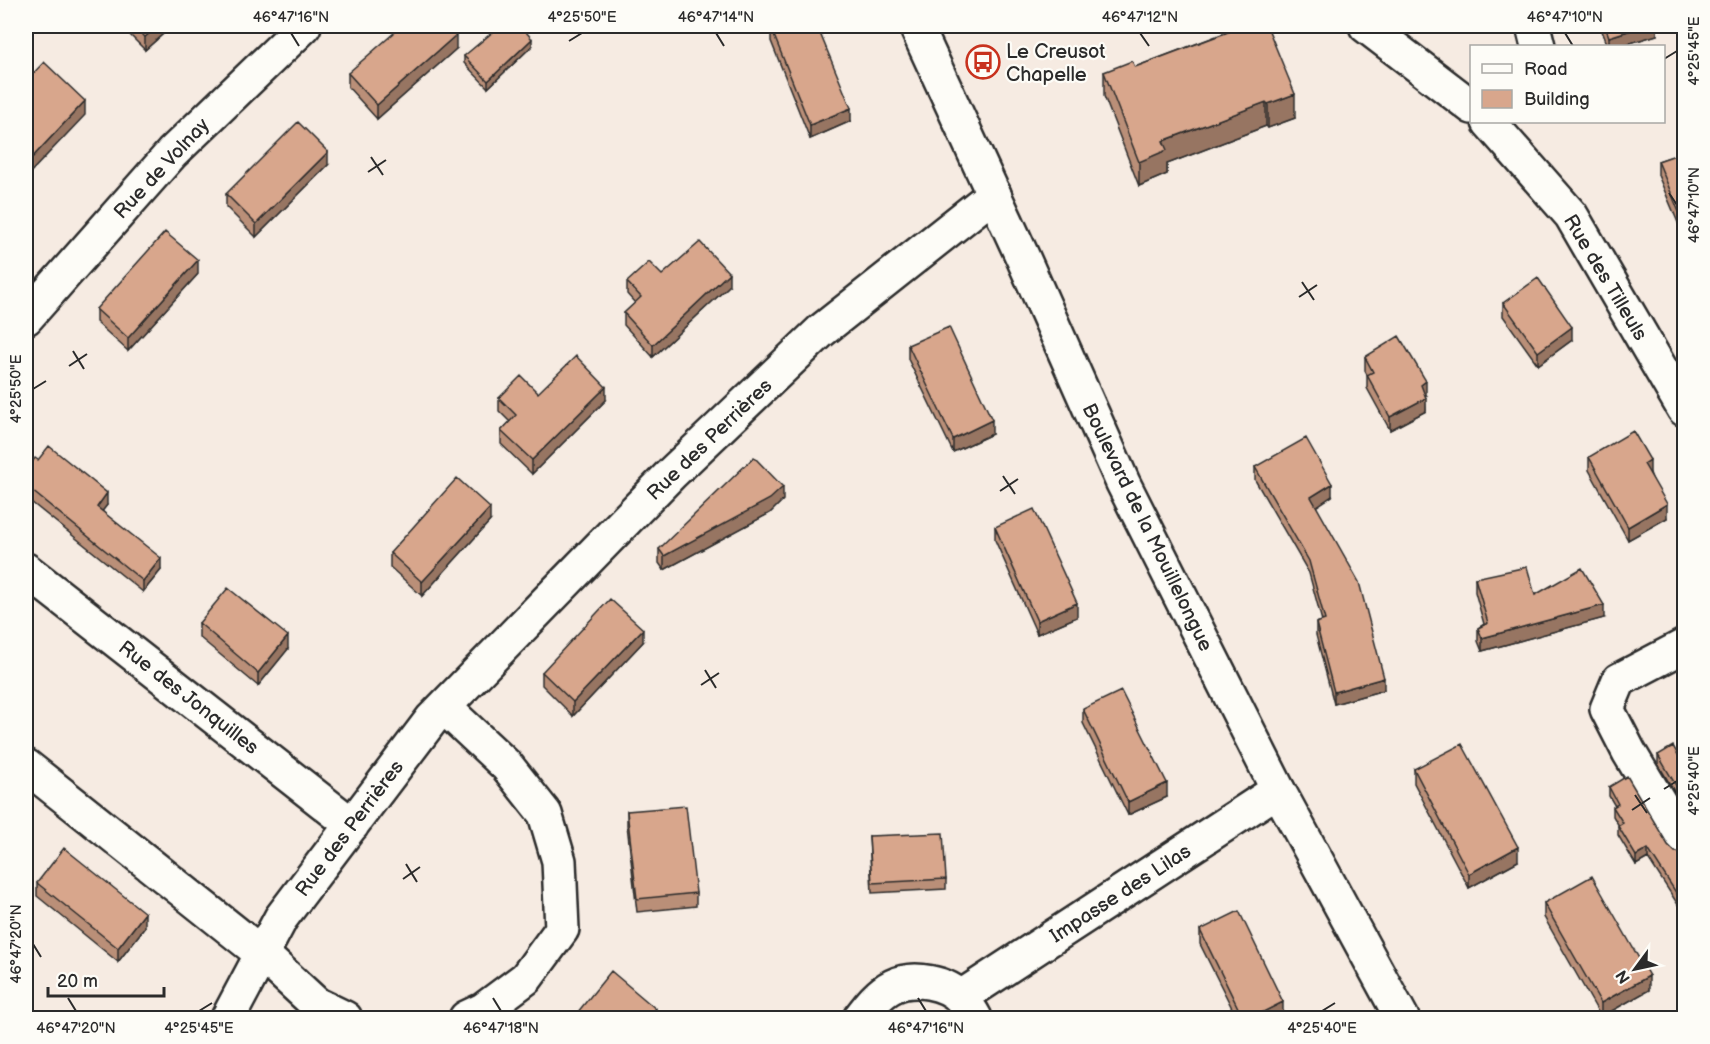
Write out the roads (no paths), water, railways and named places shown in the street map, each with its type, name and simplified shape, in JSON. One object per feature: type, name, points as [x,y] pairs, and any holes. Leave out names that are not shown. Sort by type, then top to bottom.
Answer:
[{"type":"street","name":"Rue de Volnay","points":[[26,318],[172,153],[304,26]]},
{"type":"street","name":"Boulevard de la Mouillelongue","points":[[916,26],[1123,483],[1278,790],[1402,1018]]},
{"type":"street","name":"Rue des Tilleuls","points":[[1366,26],[1470,105]]},
{"type":"street","points":[[1533,26],[1538,45]]},
{"type":"street","name":"Rue des Tilleuls","points":[[1491,123],[1571,215],[1684,410]]},
{"type":"street","name":"Rue des Perrières","points":[[228,1018],[281,918],[432,719],[672,473],[821,331],[994,194]]},
{"type":"street","name":"Rue des Jonquilles","points":[[26,570],[352,825]]},
{"type":"street","points":[[1684,646],[1619,680],[1607,709],[1629,752],[1684,844]]},
{"type":"street","points":[[444,707],[507,766],[545,814],[559,861],[562,929],[526,978],[483,1010],[466,1018]]},
{"type":"street","points":[[26,766],[262,954],[316,1004],[345,1018]]},
{"type":"street","name":"Impasse des Lilas","points":[[860,1018],[874,999],[894,986],[917,980],[941,985],[968,1008],[1278,790]]},
{"type":"place","name":"Le Creusot Chapelle","points":[[983,62]]}]
